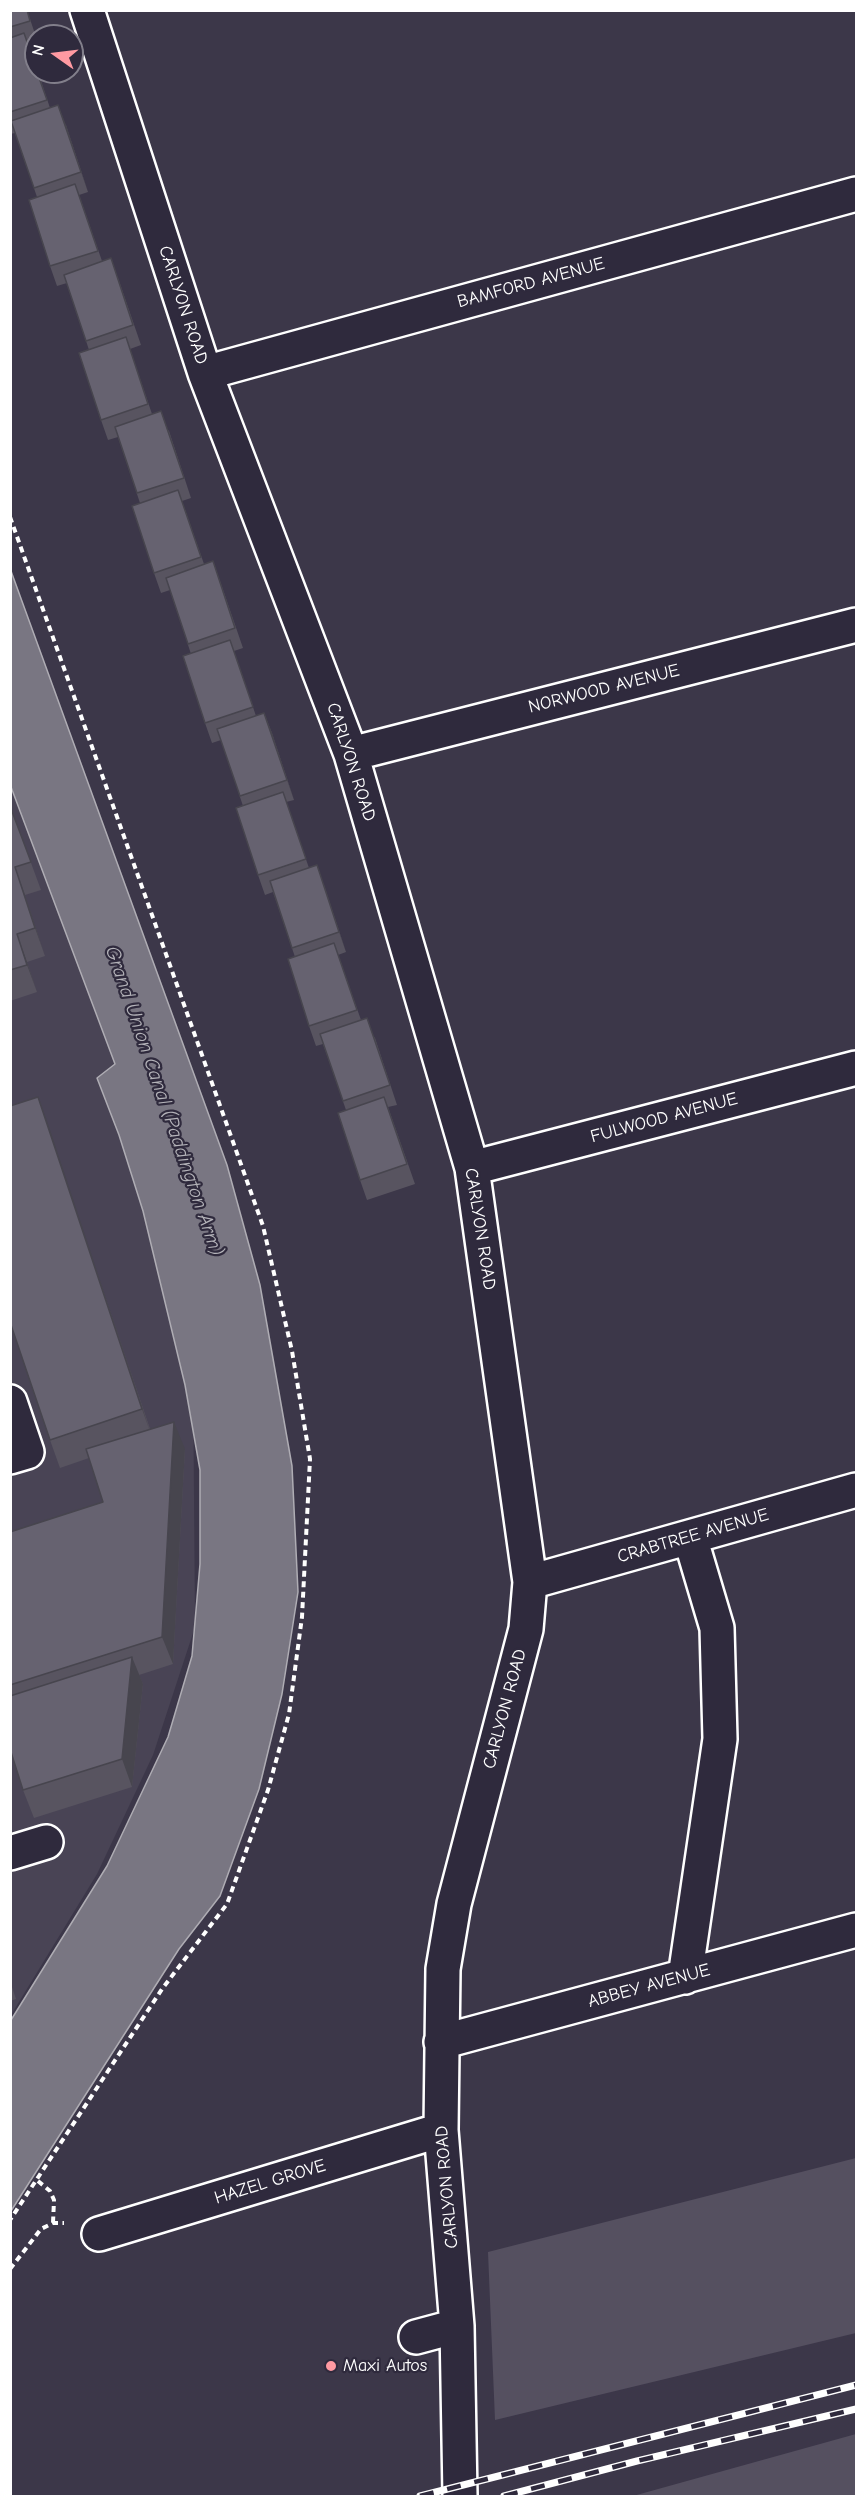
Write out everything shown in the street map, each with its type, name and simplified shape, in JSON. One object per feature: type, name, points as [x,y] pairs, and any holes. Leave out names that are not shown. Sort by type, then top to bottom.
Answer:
[{"type":"street","name":"CARLYON ROAD","points":[[87,10],[205,373],[351,754],[472,1168],[530,1582],[526,1629],[454,1904],[443,1970],[441,2130],[457,2326],[460,2496]]},
{"type":"street","name":"BAMFORD AVENUE","points":[[205,373],[856,194]]},
{"type":"street","name":"NORWOOD AVENUE","points":[[351,754],[856,625]]},
{"type":"street","name":"FULWOOD AVENUE","points":[[472,1168],[856,1068]]},
{"type":"street","points":[[10,1402],[27,1452],[10,1457]]},
{"type":"street","name":"CRABTREE AVENUE","points":[[530,1582],[856,1490]]},
{"type":"street","points":[[685,1977],[720,1739],[717,1628],[690,1537]]},
{"type":"street","points":[[10,1853],[46,1842]]},
{"type":"street","name":"ABBEY AVENUE","points":[[441,2042],[856,1930]]},
{"type":"street","name":"HAZEL GROVE","points":[[86,2228],[441,2130]]},
{"type":"street","points":[[416,2337],[457,2326]]},
{"type":"path","points":[[10,517],[263,1226],[292,1351],[310,1459],[302,1617],[289,1714],[268,1790],[226,1904],[162,1989],[38,2181],[10,2220]]},
{"type":"path","points":[[38,2181],[50,2191],[54,2200],[53,2223]]},
{"type":"path","points":[[10,2269],[42,2229],[53,2223],[86,2228]]},
{"type":"shaded area","points":[[10,768],[144,1105],[193,1370],[195,1627],[153,1755],[97,1874],[11,2015]]},
{"type":"shaded area","points":[[856,2158],[856,2333],[495,2420],[488,2252]]},
{"type":"shaded area","points":[[856,2434],[856,2496],[633,2496]]},
{"type":"water","name":"Grand Union Canal (Paddington Arm)","points":[[11,571],[227,1165],[260,1285],[292,1466],[298,1592],[282,1694],[259,1789],[220,1896],[179,1949],[11,2211],[11,2020],[107,1866],[168,1737],[192,1656],[200,1564],[200,1470],[185,1385],[143,1211],[119,1135],[97,1078],[115,1064],[11,787]]},
{"type":"building","points":[[10,10],[27,10],[30,21],[10,27]]},
{"type":"building","points":[[24,33],[24,84],[41,84],[47,100],[10,112],[10,38]]},
{"type":"building","points":[[58,105],[81,172],[34,188],[11,121]]},
{"type":"building","points":[[75,184],[98,251],[50,266],[29,200]]},
{"type":"building","points":[[111,258],[133,325],[86,341],[64,275]]},
{"type":"building","points":[[126,337],[148,404],[101,420],[79,353]]},
{"type":"building","points":[[161,411],[184,478],[137,493],[115,427]]},
{"type":"building","points":[[178,490],[201,557],[154,573],[132,506]]},
{"type":"building","points":[[213,561],[235,628],[188,644],[166,578]]},
{"type":"building","points":[[230,640],[253,707],[205,723],[183,656]]},
{"type":"building","points":[[264,713],[287,780],[240,796],[217,729]]},
{"type":"building","points":[[283,792],[306,859],[258,875],[236,808]]},
{"type":"building","points":[[10,806],[31,862],[15,867],[35,928],[17,934],[27,965],[10,970]]},
{"type":"building","points":[[317,865],[339,932],[292,948],[270,881]]},
{"type":"building","points":[[334,943],[357,1010],[309,1026],[288,959]]},
{"type":"building","points":[[367,1018],[390,1085],[343,1101],[320,1034]]},
{"type":"building","points":[[38,1097],[142,1409],[50,1440],[10,1322],[10,1106]]},
{"type":"building","points":[[384,1097],[407,1164],[360,1180],[338,1113]]},
{"type":"building","points":[[174,1422],[162,1637],[10,1685],[10,1532],[103,1502],[86,1449]]},
{"type":"building","points":[[132,1657],[122,1759],[23,1790],[10,1749],[10,1696]]},
{"type":"railway","points":[[420,2496],[856,2385]]},
{"type":"railway","points":[[504,2496],[637,2461],[856,2409]]},
{"type":"place","name":"Maxi Autos","points":[[331,2366]]}]
